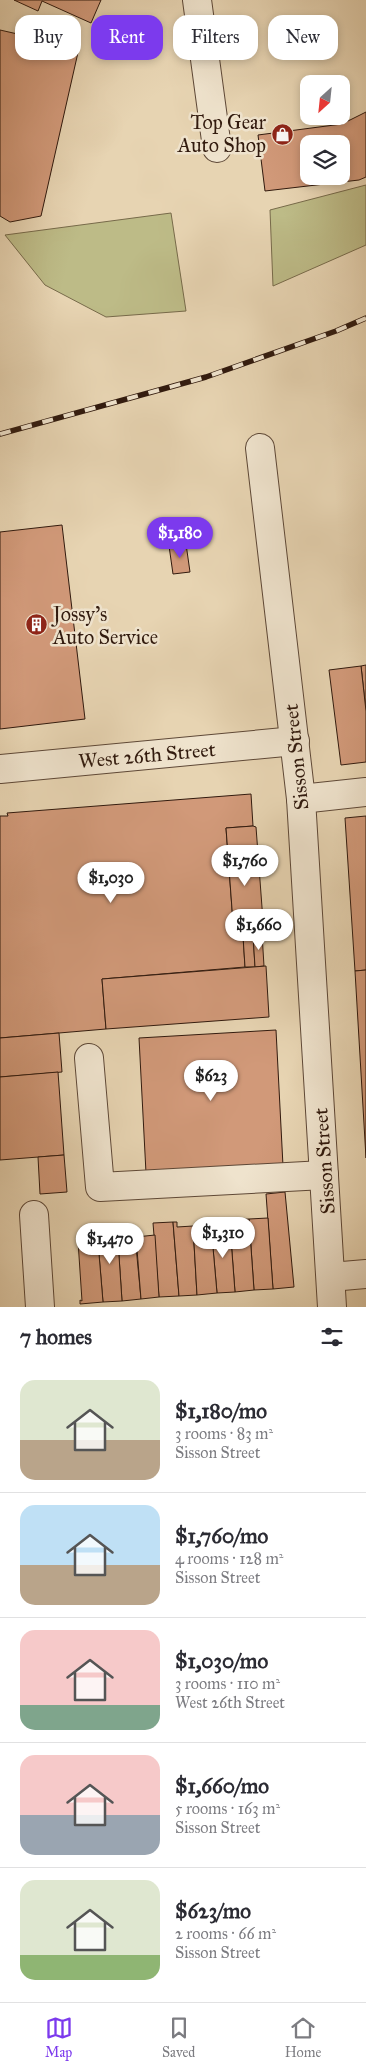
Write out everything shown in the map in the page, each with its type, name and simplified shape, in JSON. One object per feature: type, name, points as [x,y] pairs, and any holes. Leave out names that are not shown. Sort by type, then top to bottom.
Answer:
[{"type":"street","points":[[196,0],[217,148]]},
{"type":"street","name":"Sisson Street","points":[[260,448],[301,799],[332,1307]]},
{"type":"street","name":"West 26th Street","points":[[0,769],[295,741]]},
{"type":"street","points":[[301,799],[366,792]]},
{"type":"street","points":[[89,1058],[100,1187],[324,1175]]},
{"type":"street","points":[[34,1214],[40,1307]]},
{"type":"street","points":[[331,1277],[366,1274]]},
{"type":"shaded area","points":[[366,185],[366,245],[273,286],[270,210]]},
{"type":"shaded area","points":[[171,213],[186,311],[106,317],[45,285],[5,235]]},
{"type":"building","points":[[14,0],[101,0],[94,15],[91,15],[91,23],[81,19],[81,15],[73,15],[42,1],[38,11]]},
{"type":"building","points":[[0,30],[15,33],[15,60],[76,60],[41,216],[10,222],[0,216]]},
{"type":"building","points":[[366,112],[366,177],[350,181],[350,135],[300,135],[300,185],[316,185],[265,191],[258,135],[334,125],[350,125],[350,120]]},
{"type":"building","name":"Jossy's Auto Service","points":[[62,525],[85,719],[0,729],[0,532]]},
{"type":"building","points":[[186,544],[190,572],[173,574],[169,546]]},
{"type":"building","points":[[366,665],[366,711],[361,666]]},
{"type":"building","points":[[361,666],[366,711],[366,762],[341,765],[329,670]]},
{"type":"building","points":[[251,794],[253,826],[226,828],[234,936],[243,936],[245,967],[102,979],[106,1029],[0,1038],[0,816],[8,816],[7,813]]},
{"type":"building","points":[[366,816],[366,970],[355,971],[345,818]]},
{"type":"building","points":[[256,827],[264,934],[253,935],[255,967],[245,967],[243,936],[234,936],[226,828]]},
{"type":"building","points":[[262,934],[264,966],[255,967],[253,935]]},
{"type":"building","points":[[266,966],[269,1017],[106,1029],[102,979]]},
{"type":"building","points":[[366,970],[366,1158],[355,971]]},
{"type":"building","points":[[276,1030],[283,1166],[146,1173],[139,1038]]},
{"type":"building","points":[[59,1033],[62,1072],[0,1077],[0,1038]]},
{"type":"building","points":[[58,1072],[64,1155],[0,1160],[0,1077]]},
{"type":"building","points":[[64,1155],[67,1192],[40,1194],[38,1157]]},
{"type":"building","points":[[285,1192],[294,1287],[273,1289],[266,1194]]},
{"type":"building","points":[[268,1218],[273,1289],[254,1290],[249,1219]]},
{"type":"building","points":[[249,1219],[254,1290],[235,1292],[230,1226],[234,1226],[234,1220]]},
{"type":"building","points":[[173,1222],[179,1296],[159,1297],[153,1223]]},
{"type":"building","points":[[173,1222],[177,1222],[177,1227],[193,1226],[197,1295],[179,1296]]},
{"type":"building","points":[[218,1224],[218,1227],[230,1226],[235,1292],[217,1293],[211,1225]]},
{"type":"building","points":[[134,1225],[141,1299],[122,1301],[117,1226]]},
{"type":"building","points":[[211,1225],[217,1293],[197,1295],[193,1226]]},
{"type":"building","points":[[117,1226],[122,1301],[103,1302],[97,1230],[115,1228]]},
{"type":"building","points":[[89,1230],[97,1230],[103,1302],[80,1304],[80,1300],[82,1301],[78,1241],[89,1240]]},
{"type":"building","points":[[155,1235],[159,1297],[141,1299],[136,1237]]},
{"type":"railway","points":[[0,434],[206,377],[336,331],[366,318]]},
{"type":"place","name":"Top Gear Auto Shop","points":[[282,134]]},
{"type":"place","name":"Jossy's Auto Service","points":[[37,625]]}]
